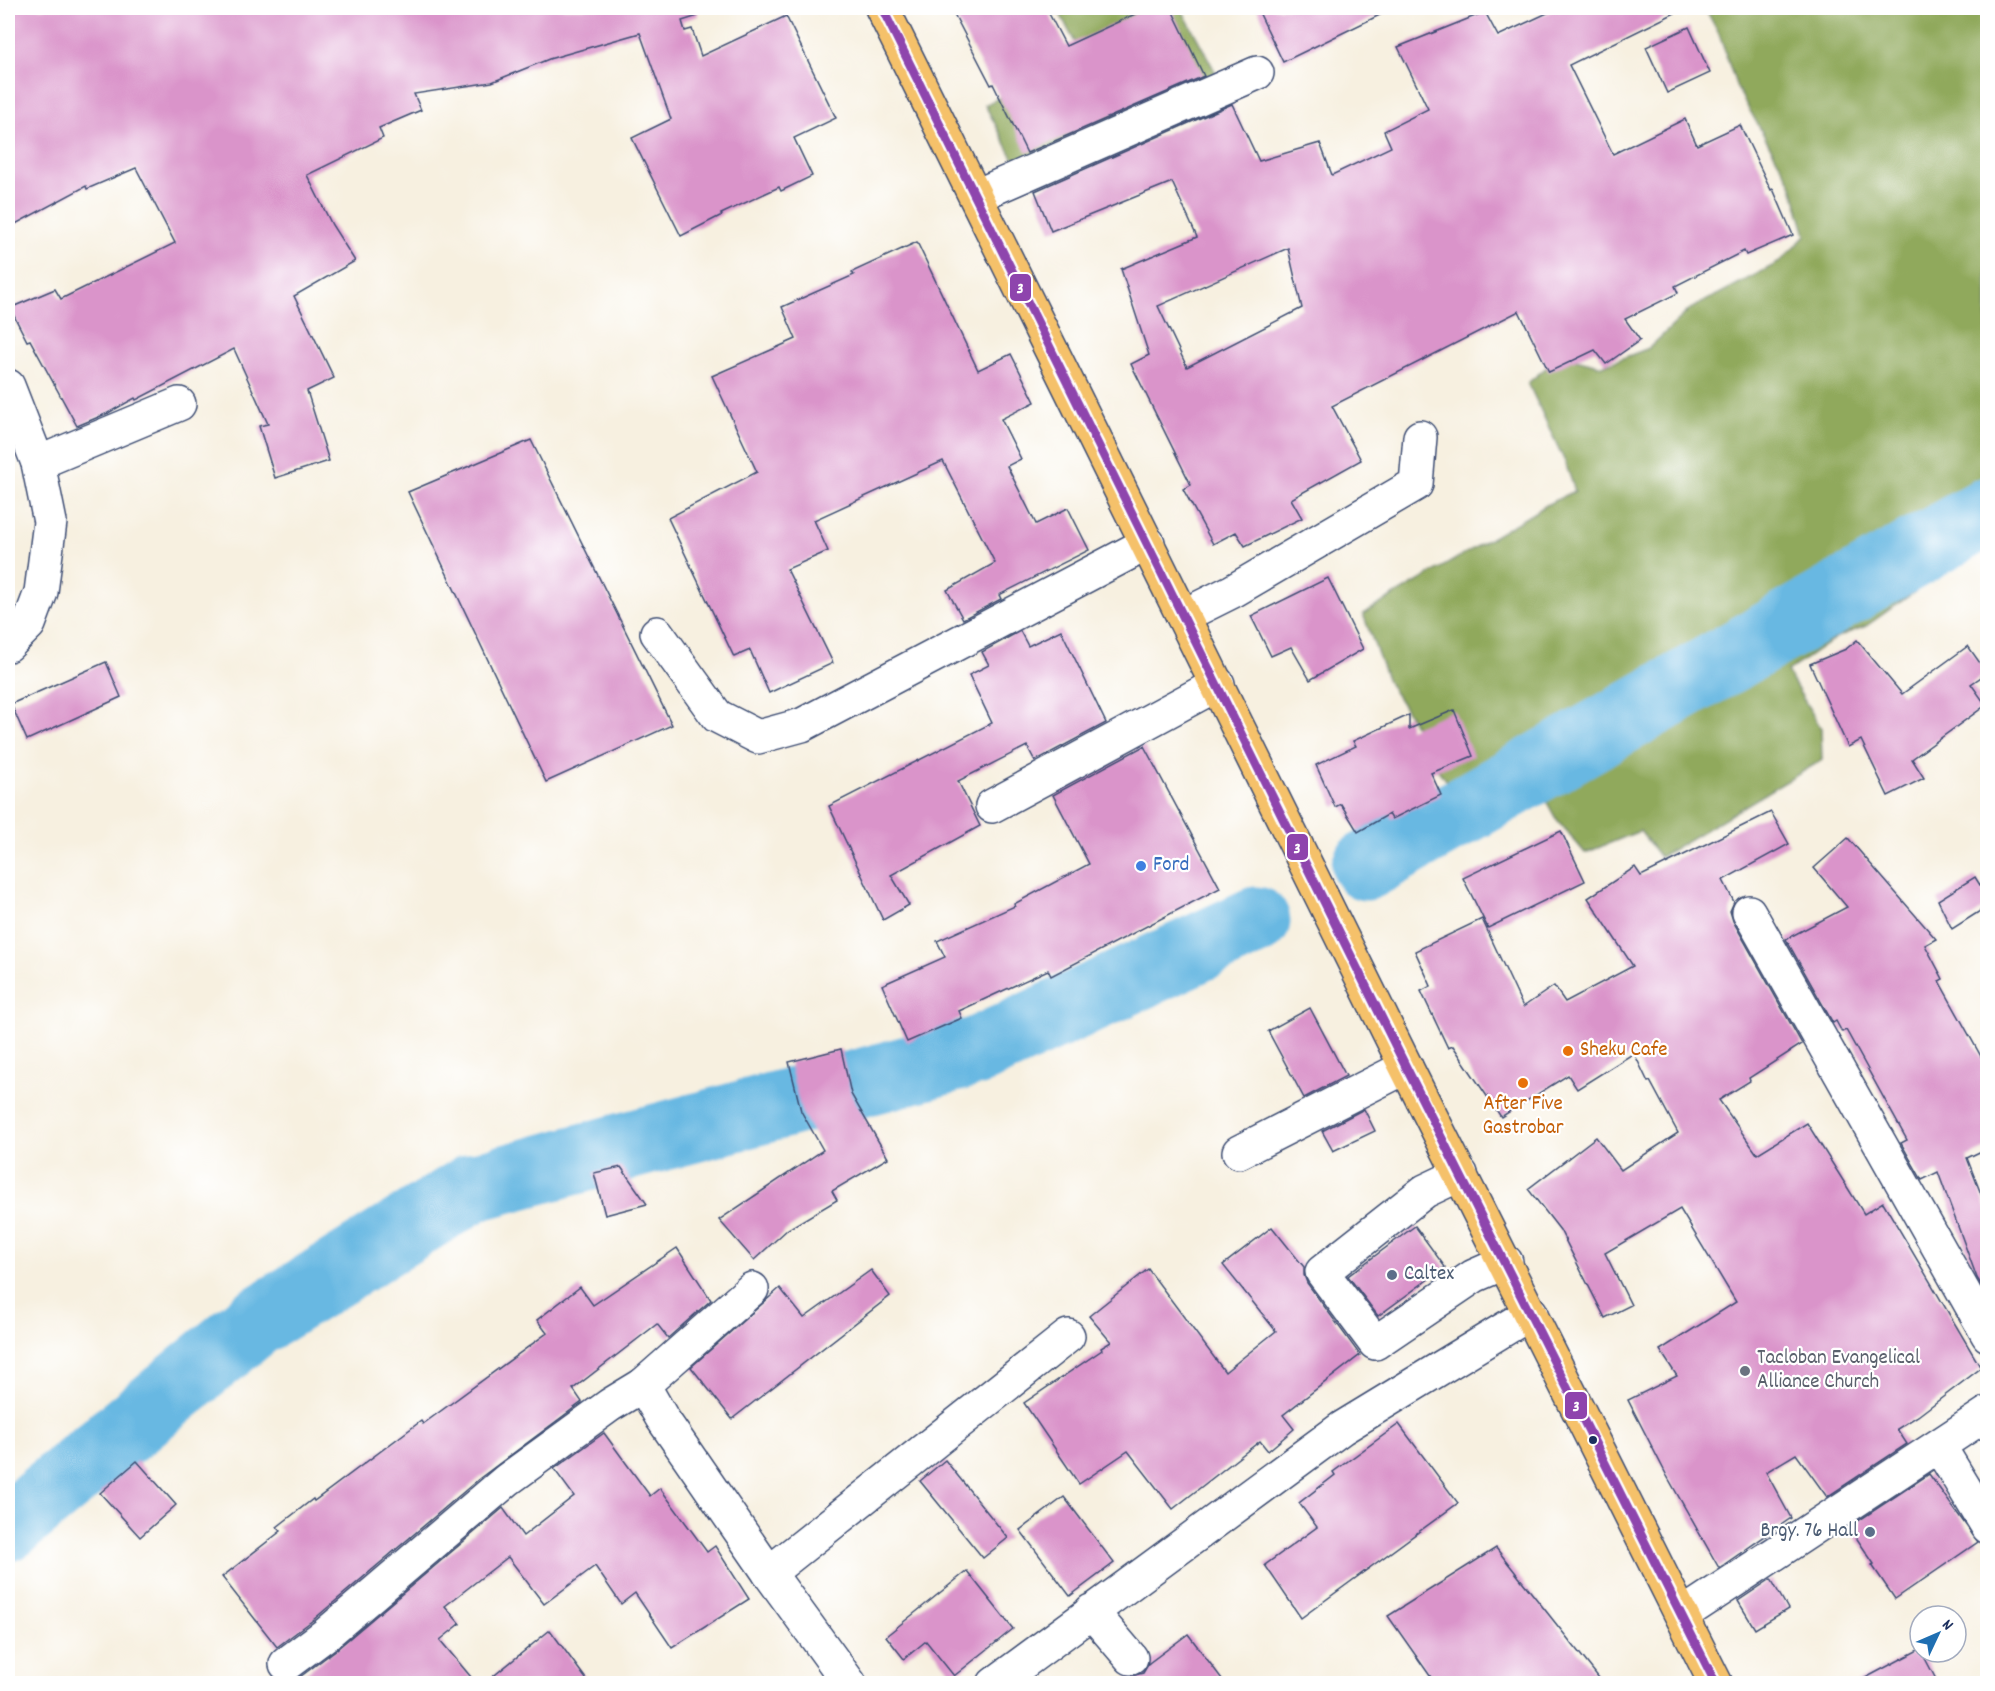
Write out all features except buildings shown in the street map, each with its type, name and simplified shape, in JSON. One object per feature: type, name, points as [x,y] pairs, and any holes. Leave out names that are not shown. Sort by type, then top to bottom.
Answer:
[{"type":"main road","points":[[882,8],[1406,1067],[1532,1313],[1716,1683]]},
{"type":"street","points":[[976,195],[1257,73]]},
{"type":"street","points":[[8,386],[38,463],[50,522],[43,582],[29,624],[8,645]]},
{"type":"street","points":[[38,463],[180,404]]},
{"type":"street","points":[[1182,616],[1233,591],[1416,484],[1420,437]]},
{"type":"street","points":[[657,633],[717,716],[758,736],[802,725],[1148,543]]},
{"type":"street","points":[[992,806],[1218,684]]},
{"type":"street","points":[[1749,912],[1988,1335]]},
{"type":"street","points":[[1239,1152],[1406,1067]]},
{"type":"street","points":[[1461,1174],[1425,1191],[1322,1272],[1375,1343],[1474,1276],[1506,1262]]},
{"type":"street","points":[[286,1664],[325,1635],[507,1480],[610,1405],[643,1385],[753,1289]]},
{"type":"street","points":[[994,1683],[1342,1428],[1532,1313]]},
{"type":"street","points":[[769,1573],[1068,1336]]},
{"type":"street","points":[[643,1385],[662,1418],[769,1573],[850,1683]]},
{"type":"street","points":[[1682,1615],[1988,1413]]},
{"type":"street","points":[[1939,1446],[1988,1527]]},
{"type":"street","points":[[1091,1611],[1131,1658]]},
{"type":"green space","points":[[1057,8],[1181,8],[1216,73],[1018,167],[985,105],[1081,54]]},
{"type":"green space","points":[[1705,8],[1987,8],[1987,541],[1866,626],[1837,637],[1787,672],[1821,728],[1822,760],[1660,857],[1640,831],[1585,853],[1555,817],[1517,748],[1448,783],[1438,770],[1410,716],[1389,684],[1363,614],[1550,503],[1575,491],[1565,462],[1528,383],[1561,355],[1602,366],[1649,348],[1690,309],[1780,262],[1806,235],[1791,183],[1737,88],[1719,34]]},
{"type":"waterway","points":[[1366,866],[1988,511]]},
{"type":"waterway","points":[[1360,869],[1366,866]]},
{"type":"waterway","points":[[8,1527],[255,1323],[472,1188],[975,1052],[1256,921]]},
{"type":"transit line","name":"3","points":[[882,8],[1406,1067],[1716,1684]]},
{"type":"place","name":"Ford","points":[[1141,866]]},
{"type":"place","name":"Sheku Cafe","points":[[1568,1051]]},
{"type":"place","name":"After Five Gastrobar","points":[[1523,1083]]},
{"type":"place","name":"Caltex","points":[[1392,1275]]},
{"type":"place","name":"Tacloban Evangelical Alliance Church","points":[[1745,1371]]},
{"type":"place","name":"Brgy. 76 Hall","points":[[1870,1532]]}]
